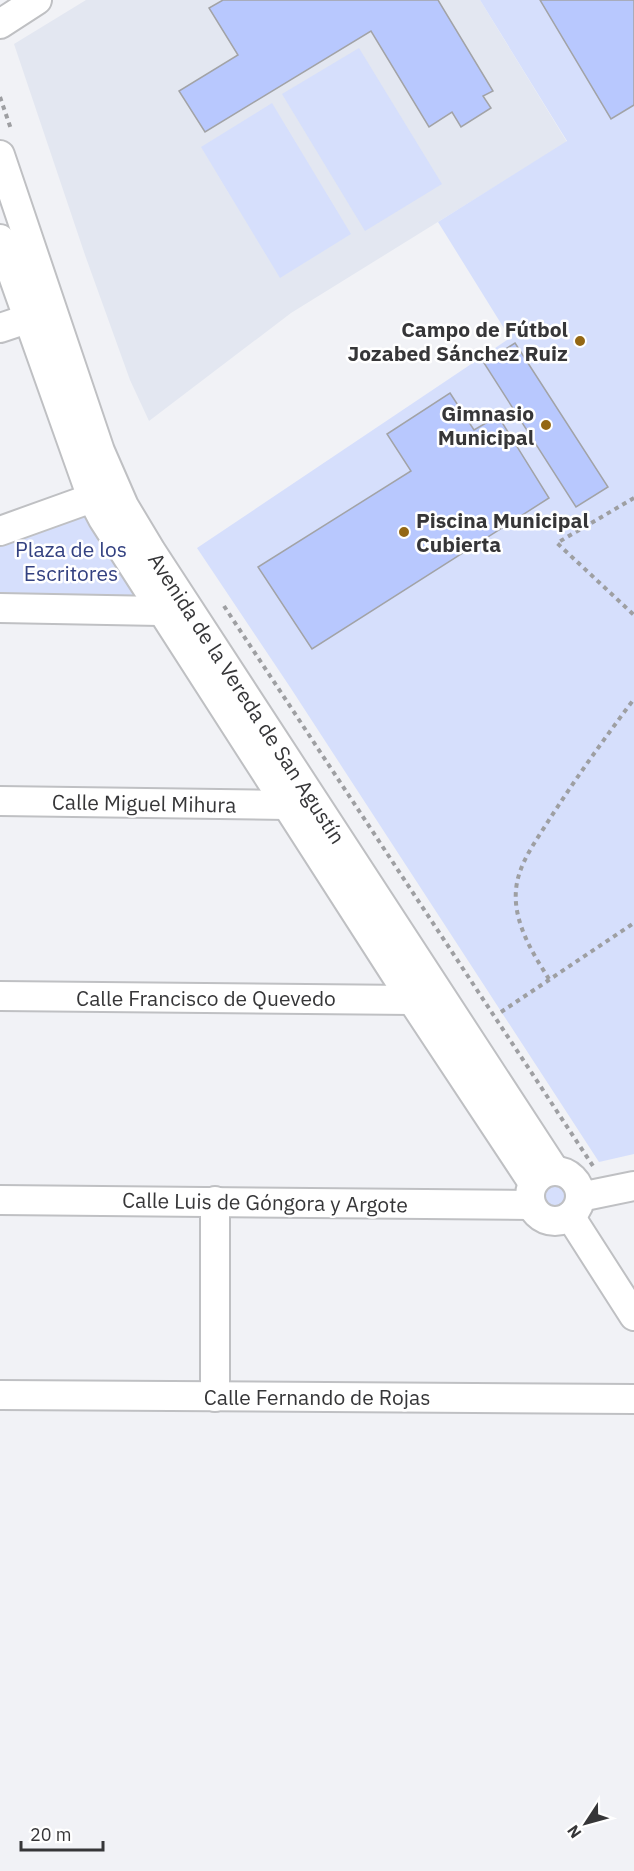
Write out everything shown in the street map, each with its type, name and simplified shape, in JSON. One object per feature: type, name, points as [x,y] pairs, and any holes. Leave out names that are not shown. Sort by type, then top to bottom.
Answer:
[{"type":"street","points":[[0,24],[37,0]]},
{"type":"street","name":"Avenida de la Vereda de San Agustín","points":[[6,142],[100,451],[124,506],[540,1186]]},
{"type":"street","name":"Avenida de la Vereda de San Agustín","points":[[0,239],[92,498],[103,519],[412,1000],[540,1186]]},
{"type":"street","points":[[0,328],[27,319]]},
{"type":"street","points":[[0,531],[92,498]]},
{"type":"street","points":[[0,608],[160,611]]},
{"type":"street","name":"Calle Miguel Mihura","points":[[0,801],[287,805]]},
{"type":"street","name":"Calle Francisco de Quevedo","points":[[0,996],[412,1000]]},
{"type":"street","points":[[622,1189],[575,1207],[555,1221],[541,1217],[540,1186],[563,1172],[576,1182],[575,1207],[634,1316]]},
{"type":"street","name":"Calle Luis de Góngora y Argote","points":[[0,1200],[215,1202],[540,1186]]},
{"type":"street","points":[[215,1202],[215,1397]]},
{"type":"street","name":"Calle Fernando de Rojas","points":[[0,1395],[634,1399]]},
{"type":"path","points":[[0,97],[6,142]]},
{"type":"path","points":[[634,498],[557,543],[634,615]]},
{"type":"path","points":[[223,605],[622,1189]]},
{"type":"path","points":[[549,979],[532,951],[522,925],[516,898],[519,872],[578,774],[634,699]]},
{"type":"path","points":[[501,1012],[634,922]]},
{"type":"shaded area","points":[[86,0],[480,0],[567,142],[291,313],[149,421],[130,380],[85,255],[14,44]]},
{"type":"green space","points":[[480,0],[634,0],[634,1154],[599,1162],[197,548],[510,338],[438,222],[567,141]]},
{"type":"green space","points":[[359,48],[442,184],[365,231],[282,94]]},
{"type":"green space","points":[[272,103],[351,234],[280,278],[201,147]]},
{"type":"green space","name":"Plaza de los Escritores","points":[[91,512],[140,600],[0,599],[0,543]]},
{"type":"green space","points":[[554,1181],[565,1185],[569,1196],[565,1207],[554,1211],[543,1207],[539,1196],[543,1185]]},
{"type":"building","points":[[223,0],[438,0],[493,91],[483,96],[491,108],[461,127],[452,112],[429,127],[371,31],[205,132],[179,91],[238,55],[209,8]]},
{"type":"building","points":[[540,0],[634,0],[634,105],[611,119]]},
{"type":"building","name":"Gimnasio Municipal","points":[[515,343],[608,487],[576,507],[484,363]]},
{"type":"building","name":"Piscina Municipal Cubierta","points":[[450,393],[474,430],[498,416],[549,498],[312,649],[258,567],[411,471],[387,434]]},
{"type":"place","name":"Campo de Fútbol Jozabed Sánchez Ruiz","points":[[580,341]]},
{"type":"place","name":"Gimnasio Municipal","points":[[546,425]]},
{"type":"place","name":"Piscina Municipal Cubierta","points":[[404,532]]}]
